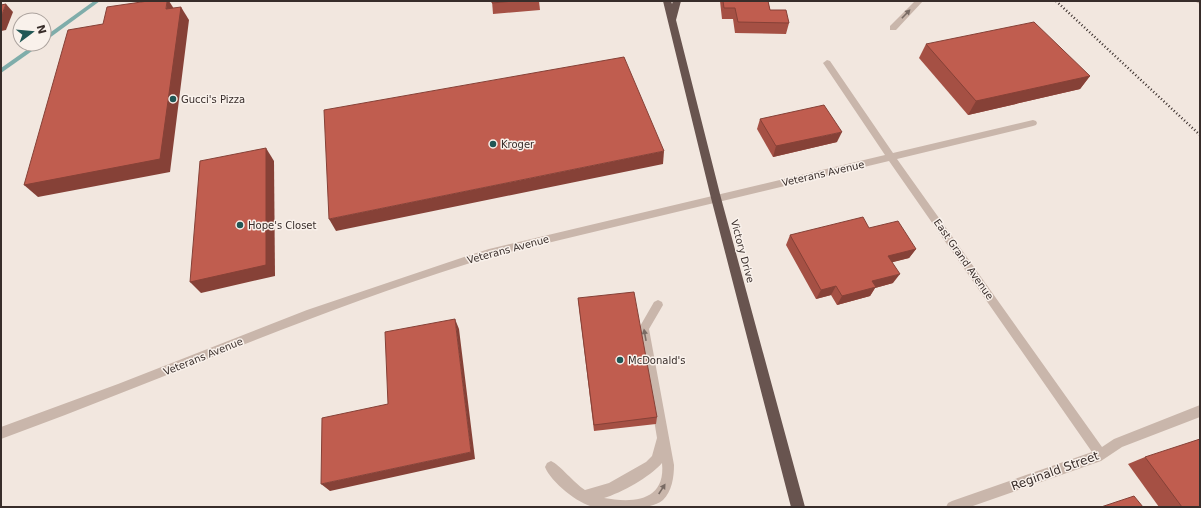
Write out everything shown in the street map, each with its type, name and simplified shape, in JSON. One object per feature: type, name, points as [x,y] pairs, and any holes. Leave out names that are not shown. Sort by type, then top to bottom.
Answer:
[{"type":"highway","name":"Victory Drive","points":[[667,1],[716,198],[798,507]]},
{"type":"highway","points":[[671,21],[677,1]]},
{"type":"street","points":[[893,28],[919,1]]},
{"type":"street","name":"East Grand Avenue","points":[[827,62],[891,157],[1101,454]]},
{"type":"street","name":"Veterans Avenue","points":[[1,433],[181,366],[312,313],[438,269],[518,245],[1033,123]]},
{"type":"street","points":[[551,467],[565,484],[583,497],[617,506],[629,507],[651,501],[665,488],[668,477],[668,465],[644,328],[658,305]]},
{"type":"street","name":"Reginald Street","points":[[952,507],[1101,454],[1118,443],[1200,411]]},
{"type":"street","points":[[583,497],[612,488],[650,466],[657,459],[660,453],[661,429]]},
{"type":"building","points":[[148,1],[167,1],[166,9],[181,7],[160,159],[24,185],[68,30],[103,24],[107,7]]},
{"type":"building","points":[[492,1],[514,1],[492,3]]},
{"type":"building","points":[[723,1],[768,1],[770,10],[786,10],[789,23],[738,22],[735,8],[724,8]]},
{"type":"building","points":[[6,4],[1,17],[1,5]]},
{"type":"building","points":[[1034,22],[1090,76],[976,101],[926,44]]},
{"type":"building","name":"Kroger","points":[[624,57],[664,151],[329,219],[324,110]]},
{"type":"building","points":[[824,105],[842,132],[776,146],[760,119]]},
{"type":"building","name":"Hope's Closet","points":[[266,148],[266,265],[190,282],[200,161]]},
{"type":"building","points":[[863,217],[869,228],[898,221],[916,249],[888,256],[900,274],[872,281],[876,287],[842,296],[836,286],[821,290],[790,235]]},
{"type":"building","points":[[634,292],[657,417],[594,425],[578,298]]},
{"type":"building","points":[[455,319],[471,452],[321,484],[322,418],[388,404],[385,332]]},
{"type":"building","points":[[1200,439],[1200,507],[1182,507],[1145,457]]},
{"type":"building","points":[[1134,496],[1143,507],[1101,507]]},
{"type":"waterway","points":[[52,34],[97,1]]},
{"type":"waterway","points":[[1,71],[28,52]]},
{"type":"railway","points":[[1056,1],[1200,135]]},
{"type":"place","name":"Gucci's Pizza","points":[[173,99]]},
{"type":"place","name":"Kroger","points":[[493,144]]},
{"type":"place","name":"Hope's Closet","points":[[240,225]]},
{"type":"place","name":"McDonald's","points":[[620,360]]}]
